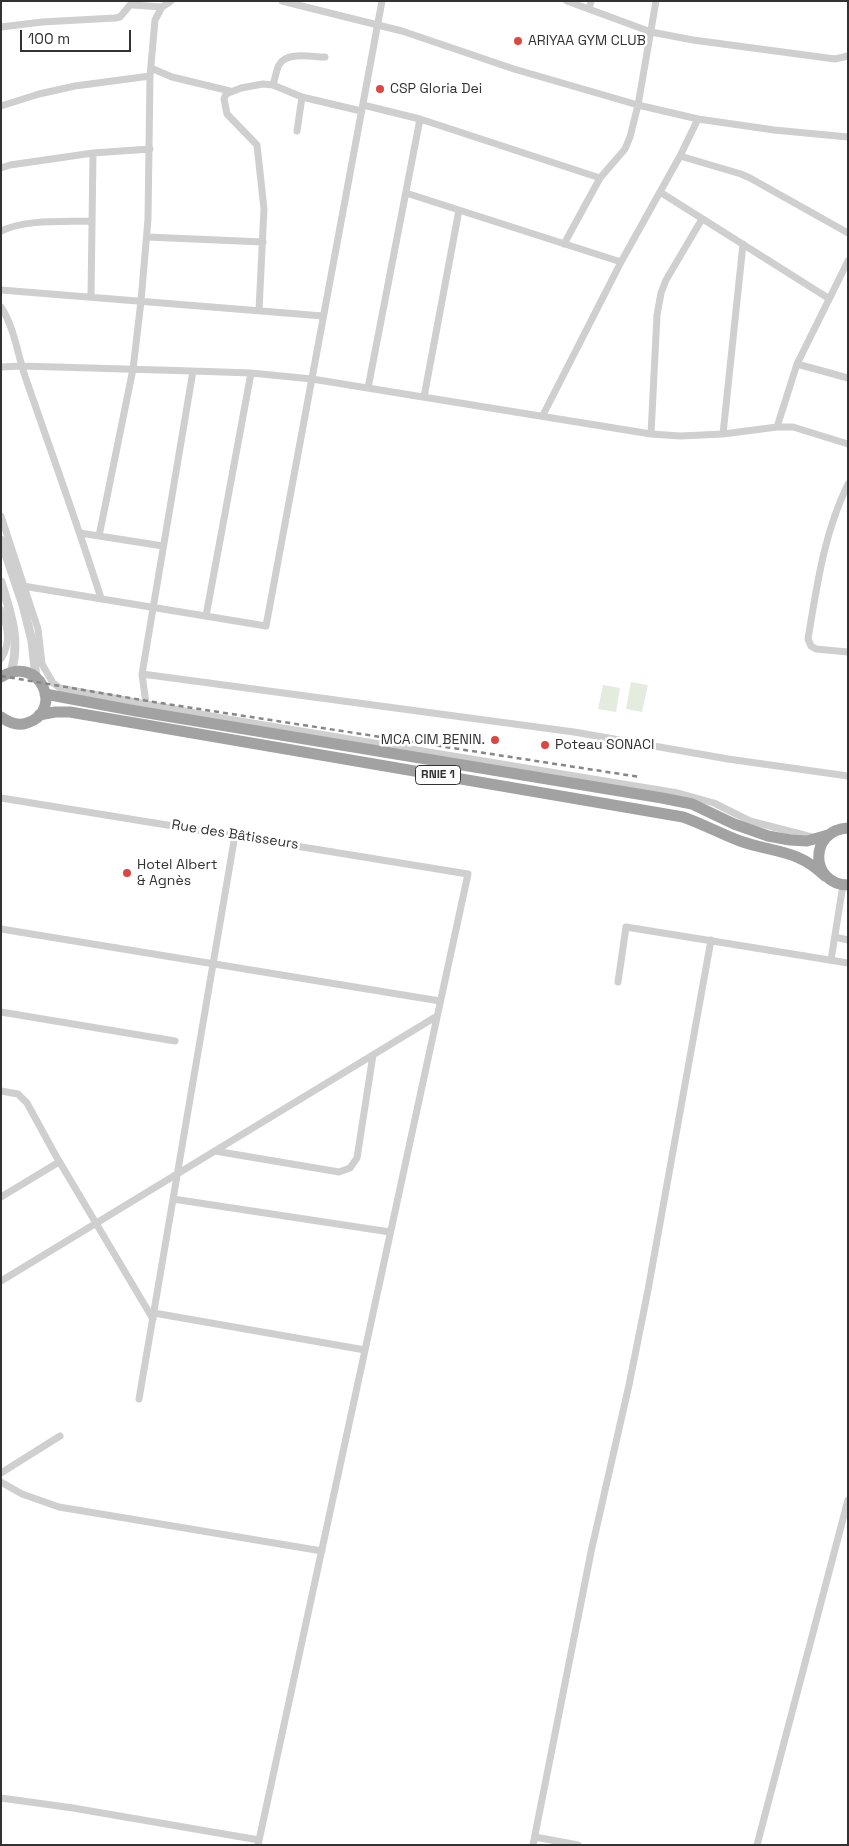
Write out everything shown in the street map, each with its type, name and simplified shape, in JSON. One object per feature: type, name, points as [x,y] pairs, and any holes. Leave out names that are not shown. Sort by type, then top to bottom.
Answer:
[{"type":"highway","points":[[6,675],[22,671],[36,677],[42,683],[45,705],[39,715]]},
{"type":"highway","name":"RNIE 1","points":[[45,694],[136,711],[662,798],[692,804],[734,824],[768,836],[790,840],[807,841],[848,828]]},
{"type":"highway","name":"RNIE 1","points":[[1,717],[18,724],[30,722],[39,715],[70,712],[683,818],[741,841],[802,858],[814,864],[833,882],[845,885]]},
{"type":"highway","points":[[823,837],[818,853],[820,866],[825,876]]},
{"type":"street","points":[[99,536],[133,369],[141,301],[147,237],[150,76],[155,20],[162,7],[171,1]]},
{"type":"street","points":[[282,1],[305,4],[378,24],[514,69],[638,105],[698,119],[774,130],[848,137]]},
{"type":"street","points":[[21,586],[266,626],[382,1]]},
{"type":"street","points":[[567,1],[590,5],[651,32],[693,40],[835,59],[848,56]]},
{"type":"street","points":[[564,244],[600,178],[624,149],[630,137],[638,105],[656,1]]},
{"type":"street","points":[[1,27],[42,22],[115,18],[120,17],[133,4],[162,7]]},
{"type":"street","points":[[273,85],[279,65],[289,56],[325,57]]},
{"type":"street","points":[[151,68],[172,77],[230,91],[263,84],[273,85],[302,97],[420,119],[600,178]]},
{"type":"street","points":[[1,106],[39,94],[75,86],[150,76]]},
{"type":"street","points":[[230,91],[224,99],[228,114],[257,145],[264,209],[259,310]]},
{"type":"street","points":[[297,131],[302,97]]},
{"type":"street","points":[[368,388],[420,119]]},
{"type":"street","points":[[544,415],[621,262],[680,156],[698,119]]},
{"type":"street","points":[[1,168],[93,152],[150,150]]},
{"type":"street","points":[[91,298],[93,152]]},
{"type":"street","points":[[680,156],[741,174],[848,233]]},
{"type":"street","points":[[660,192],[828,298]]},
{"type":"street","points":[[406,193],[621,262]]},
{"type":"street","points":[[424,397],[459,210]]},
{"type":"street","points":[[651,434],[657,315],[661,293],[666,280],[702,219]]},
{"type":"street","points":[[1,231],[24,224],[91,221]]},
{"type":"street","points":[[147,237],[263,242]]},
{"type":"street","points":[[723,434],[743,244]]},
{"type":"street","points":[[778,427],[797,364],[828,298],[848,261]]},
{"type":"street","points":[[1,290],[24,290],[91,298],[324,316]]},
{"type":"street","points":[[1,307],[7,316],[21,366],[101,598]]},
{"type":"street","points":[[797,364],[848,378]]},
{"type":"street","points":[[1,367],[193,370],[251,373],[312,379],[544,415],[651,434],[680,436],[723,434],[793,426],[848,444]]},
{"type":"street","points":[[146,704],[142,674],[193,370]]},
{"type":"street","points":[[206,616],[251,373]]},
{"type":"street","points":[[848,484],[841,497],[824,545],[808,638],[811,646],[816,649],[848,652]]},
{"type":"street","points":[[1,516],[21,586],[32,641],[36,677]]},
{"type":"street","points":[[80,533],[163,546]]},
{"type":"street","points":[[1,540],[38,629],[42,664],[53,683],[60,688],[678,793],[714,803],[750,822],[823,837]]},
{"type":"street","points":[[1,582],[11,616],[16,644],[15,658],[6,675]]},
{"type":"street","points":[[1,610],[9,637],[7,649],[1,659]]},
{"type":"street","points":[[142,674],[574,732],[728,759],[848,776]]},
{"type":"street","name":"Rue des Bâtisseurs","points":[[1,798],[468,874],[440,1001]]},
{"type":"street","points":[[139,1398],[235,835]]},
{"type":"street","points":[[831,960],[845,885]]},
{"type":"street","points":[[618,982],[626,927],[848,963]]},
{"type":"street","points":[[1,929],[440,1001],[259,1842],[73,1808],[1,1798]]},
{"type":"street","points":[[835,937],[848,940]]},
{"type":"street","points":[[578,1845],[534,1841],[591,1552],[629,1385],[648,1290],[710,940]]},
{"type":"street","points":[[1,1012],[175,1041]]},
{"type":"street","points":[[1,1281],[437,1016]]},
{"type":"street","points":[[215,1151],[339,1172],[350,1168],[356,1158],[373,1055]]},
{"type":"street","points":[[1,1091],[18,1094],[27,1103],[59,1162],[153,1316],[365,1350]]},
{"type":"street","points":[[1,1197],[59,1162]]},
{"type":"street","points":[[173,1199],[390,1232]]},
{"type":"street","points":[[1,1473],[60,1436]]},
{"type":"street","points":[[1,1482],[22,1494],[59,1507],[322,1551]]},
{"type":"street","points":[[757,1845],[848,1500]]},
{"type":"shaded area","points":[[631,682],[648,685],[642,712],[626,709]]},
{"type":"shaded area","points":[[603,685],[620,688],[616,712],[598,709]]},
{"type":"railway","points":[[1,676],[154,702],[640,777]]},
{"type":"place","name":"ARIYAA GYM CLUB","points":[[518,41]]},
{"type":"place","name":"CSP Gloria Dei","points":[[380,89]]},
{"type":"place","name":"MCA CIM BENIN.","points":[[495,740]]},
{"type":"place","name":"Poteau SONACI","points":[[545,745]]},
{"type":"place","name":"Hotel Albert & Agnès","points":[[127,873]]}]
